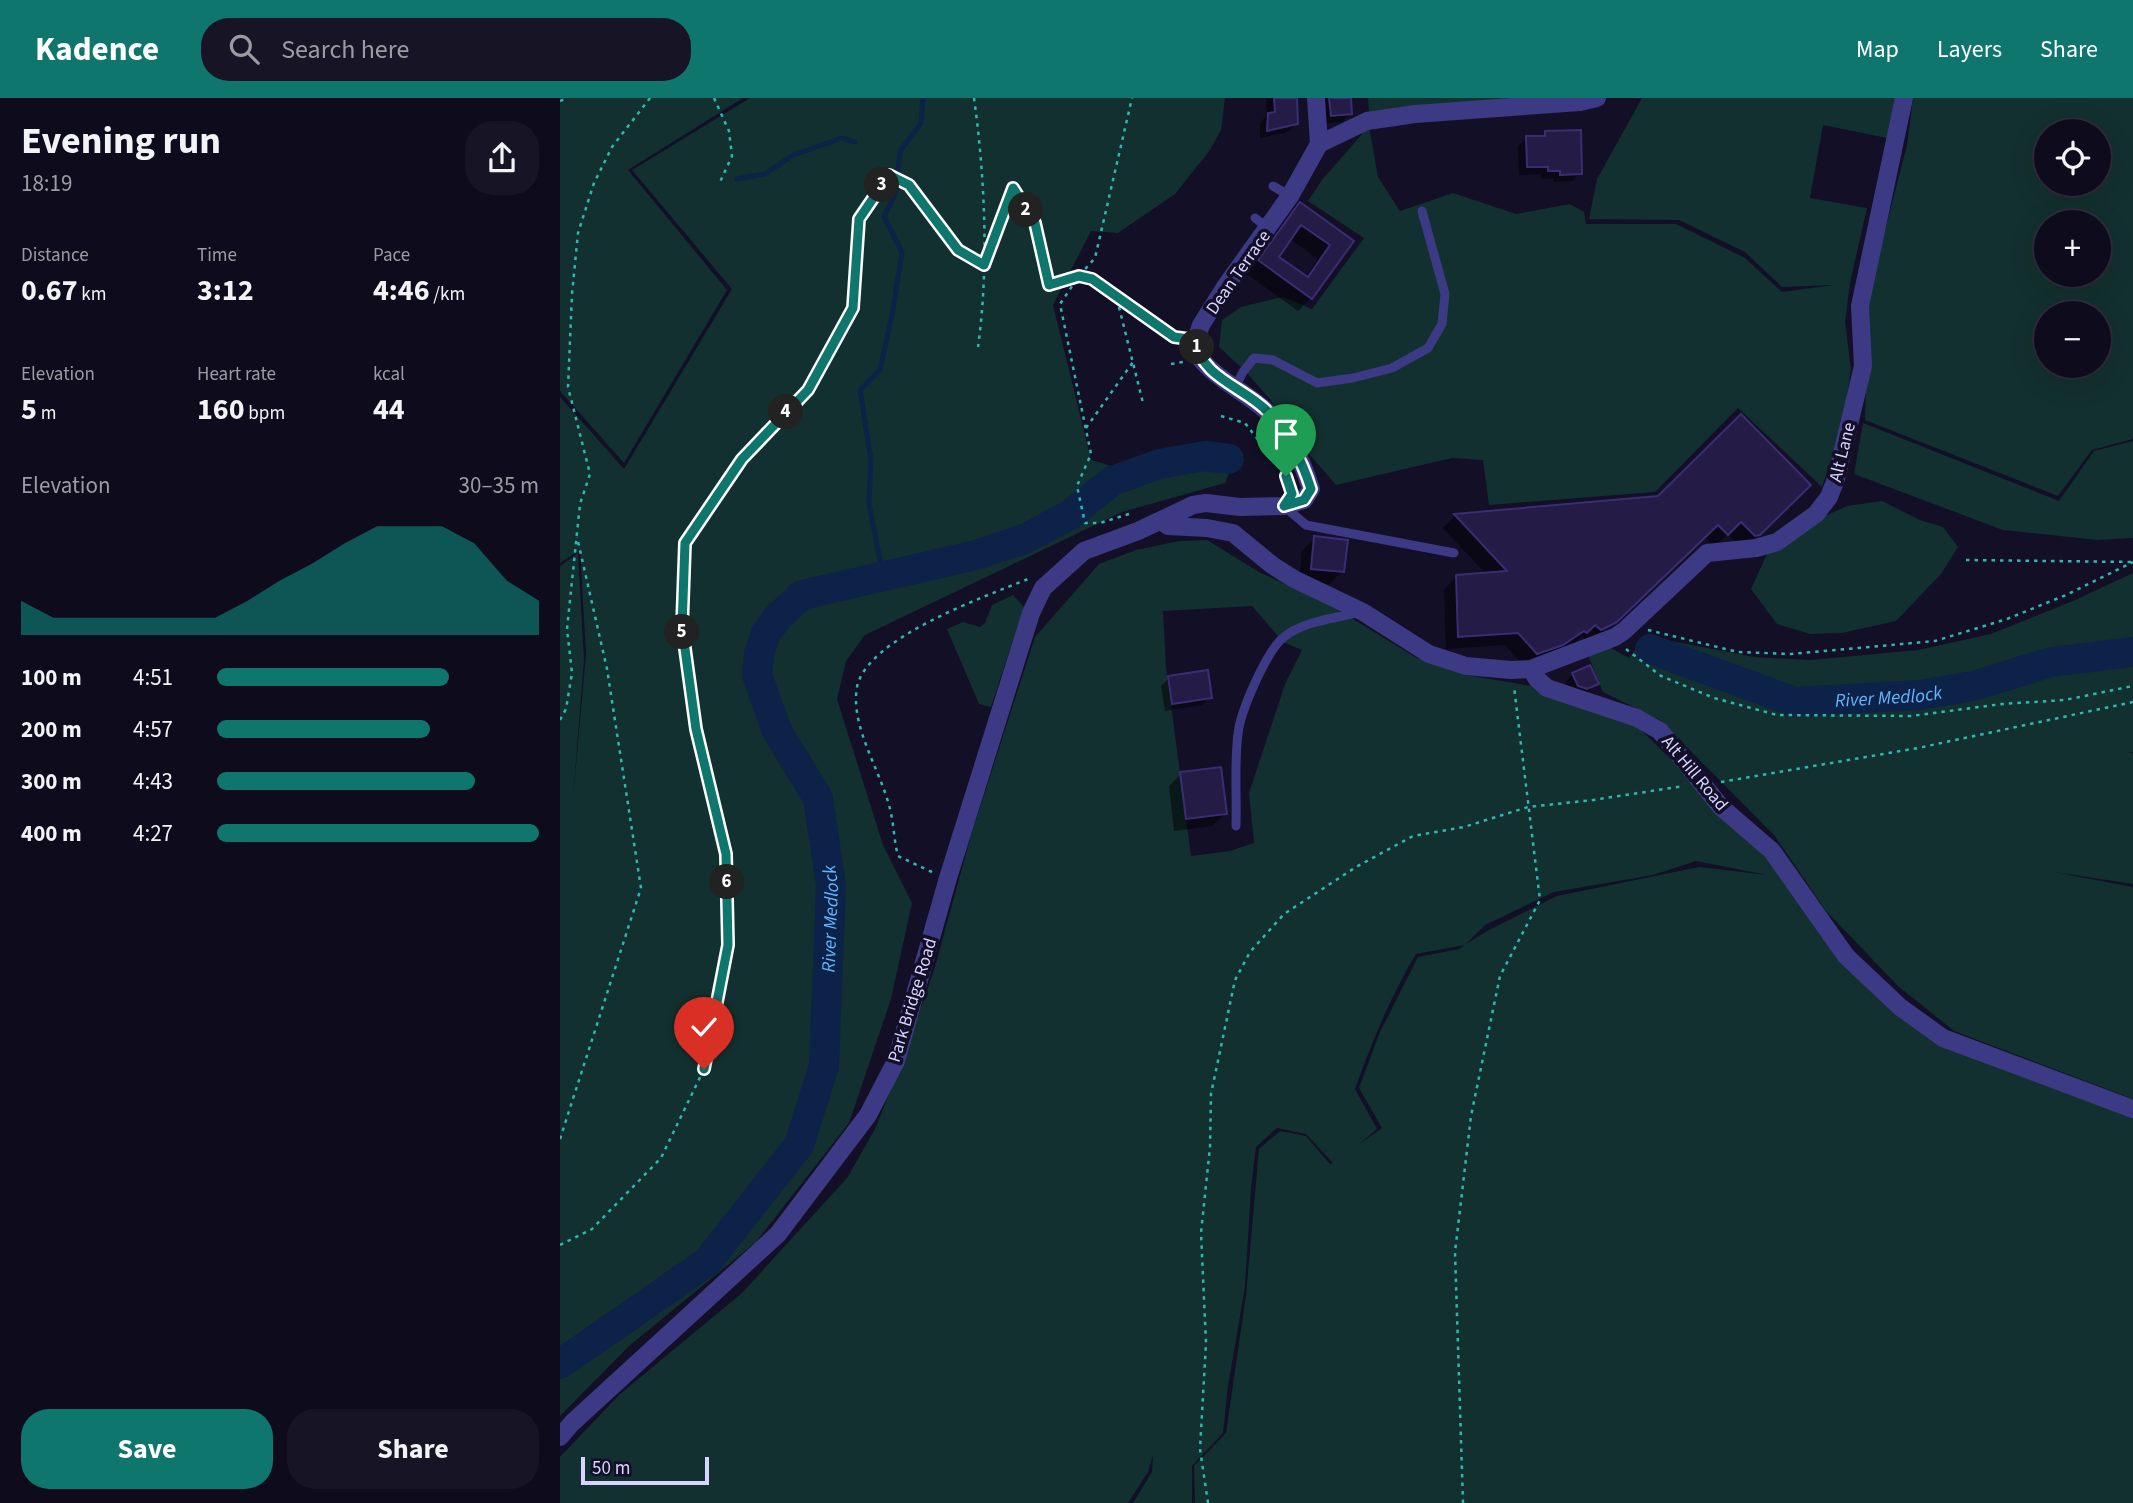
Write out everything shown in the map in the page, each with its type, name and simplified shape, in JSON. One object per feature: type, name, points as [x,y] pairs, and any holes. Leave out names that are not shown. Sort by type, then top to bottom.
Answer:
[{"type":"street","points":[[1316,98],[1319,144],[1367,121],[1415,114],[1580,102],[1597,98]]},
{"type":"street","name":"Alt Lane","points":[[1531,669],[1615,637],[1707,553],[1756,548],[1777,542],[1816,514],[1829,497],[1836,479],[1863,366],[1860,306],[1904,98]]},
{"type":"street","name":"Dean Terrace","points":[[1196,340],[1212,307],[1262,223],[1290,196],[1319,144]]},
{"type":"street","points":[[1196,340],[1200,358],[1213,372],[1265,410],[1303,464],[1311,489],[1304,500],[1284,506],[1240,507],[1206,503],[1193,505],[1161,521],[1168,526],[1233,533],[1294,579],[1363,612],[1429,654],[1448,662],[1511,670],[1531,669]]},
{"type":"street","name":"Park Bridge Road","points":[[560,1437],[778,1234],[868,1115],[896,1061],[948,878],[1031,613],[1043,588],[1084,551],[1161,521]]},
{"type":"street","name":"Alt Hill Road","points":[[1531,669],[1547,688],[1637,718],[1660,731],[1721,807],[1772,851],[1846,956],[1900,1007],[1943,1038],[2133,1109]]},
{"type":"lane","points":[[1273,186],[1290,196]]},
{"type":"lane","points":[[1235,387],[1254,358],[1273,360],[1317,383],[1353,378],[1392,368],[1428,348],[1442,324],[1445,294],[1422,211]]},
{"type":"lane","points":[[1284,506],[1306,526],[1454,553]]},
{"type":"lane","points":[[1236,826],[1238,731],[1259,673],[1281,638],[1315,623],[1363,612]]},
{"type":"path","points":[[560,101],[567,98]]},
{"type":"path","points":[[560,720],[566,709],[572,673],[567,629],[576,534],[580,504],[590,474],[568,387],[578,233],[594,183],[612,147],[650,98]]},
{"type":"path","points":[[714,98],[729,131],[732,156],[720,182]]},
{"type":"path","points":[[974,98],[980,140],[984,265],[984,304],[978,347]]},
{"type":"path","points":[[1085,523],[1077,486],[1091,454],[1060,304],[1095,258],[1132,98]]},
{"type":"path","points":[[560,1245],[592,1229],[661,1158],[704,1069],[728,945],[726,854],[696,729],[682,627],[685,543],[742,459],[808,390],[853,308],[859,219],[889,175],[909,185],[958,250],[984,265]]},
{"type":"path","points":[[984,265],[1013,188],[1035,223],[1049,285],[1079,276],[1092,279],[1174,337],[1196,340]]},
{"type":"path","points":[[1122,299],[1119,307],[1143,403]]},
{"type":"path","points":[[1086,429],[1133,362]]},
{"type":"path","points":[[1221,416],[1245,422],[1286,476],[1292,494],[1284,506]]},
{"type":"path","points":[[560,1139],[641,888],[607,669],[576,534]]},
{"type":"path","points":[[1966,560],[2133,562]]},
{"type":"path","points":[[1632,624],[1665,635],[1738,652],[1791,654],[1935,641],[2007,619],[2066,595],[2133,562]]},
{"type":"path","points":[[948,878],[898,856],[890,809],[873,767],[856,711],[857,686],[866,664],[925,622],[1032,578]]},
{"type":"path","points":[[1615,637],[1661,676],[1714,698],[1777,715],[1911,716],[2065,699],[2133,686]]},
{"type":"path","points":[[1463,1503],[1455,1252],[1471,1116],[1500,976],[1540,900],[1516,699]]},
{"type":"path","points":[[1208,1503],[1200,1449],[1206,1343],[1201,1233],[1210,1147],[1211,1094],[1235,980],[1250,952],[1284,914],[1356,867],[1413,836],[1464,827],[1528,807],[1702,784],[1918,748],[2133,702]]},
{"type":"green space","points":[[560,98],[743,98],[628,170],[727,290],[624,463],[560,391]]},
{"type":"green space","points":[[750,98],[1225,98],[1221,130],[1210,150],[1175,194],[1118,233],[1091,231],[1053,305],[1091,460],[1141,475],[1239,450],[1225,483],[1122,512],[865,635],[846,661],[837,699],[883,845],[912,903],[891,999],[849,1123],[756,1242],[629,1346],[560,1416],[560,566],[578,553],[584,660],[573,799],[586,654],[580,550],[560,563],[560,397],[624,469],[732,289],[632,170]]},
{"type":"green space","points":[[1368,98],[1558,98],[1369,114]]},
{"type":"green space","points":[[1642,98],[1899,98],[1887,138],[1823,125],[1810,198],[1867,208],[1850,283],[1845,322],[1851,369],[1843,423],[1822,487],[1738,408],[1655,492],[1489,505],[1483,460],[1452,458],[1336,485],[1303,447],[1269,398],[1219,347],[1222,320],[1241,307],[1283,297],[1312,309],[1364,238],[1308,201],[1322,180],[1369,126],[1378,177],[1400,211],[1453,193],[1516,214],[1570,204],[1584,212],[1586,224],[1676,224],[1745,258],[1782,292],[1834,285],[1782,287],[1745,252],[1679,220],[1589,219],[1597,179]]},
{"type":"green space","points":[[1913,98],[2133,98],[2133,439],[2092,450],[2058,496],[1865,420],[1869,292],[1907,145]]},
{"type":"green space","points":[[1863,423],[2059,501],[2094,451],[2133,441],[2133,538],[2097,540],[2003,530],[1854,474]]},
{"type":"green space","points":[[1882,501],[1920,520],[1943,527],[1958,547],[1941,574],[1896,621],[1842,633],[1810,634],[1777,624],[1751,589],[1767,554],[1816,520],[1847,506]]},
{"type":"green space","points":[[1207,540],[1259,572],[1330,605],[1417,658],[1466,675],[1532,686],[1636,725],[1765,852],[1864,984],[1927,1037],[2133,1118],[2133,1503],[1195,1503],[1194,1466],[1226,1433],[1246,1295],[1259,1149],[1280,1131],[1306,1136],[1330,1164],[1333,1163],[1306,1134],[1277,1128],[1256,1147],[1245,1287],[1223,1433],[1192,1466],[1192,1503],[1133,1503],[1152,1472],[1153,1455],[1148,1472],[1128,1503],[560,1503],[560,1457],[620,1394],[742,1293],[847,1178],[875,1129],[901,1065],[935,967],[972,832],[1035,637],[1099,564],[1136,550],[1179,541]],"holes":[[[1252,606],[1283,642],[1302,650],[1285,684],[1249,793],[1254,843],[1230,851],[1191,856],[1166,667],[1163,611]],[[1696,861],[1767,875],[1699,867],[1557,896],[1466,944],[1485,925],[1554,892],[1653,875]],[[1465,945],[1459,949],[1418,957],[1380,1032],[1359,1088],[1382,1128],[1358,1145],[1377,1129],[1355,1089],[1382,1020],[1416,954]]]},
{"type":"green space","points":[[2133,573],[2133,752],[2128,753],[2133,753],[2133,884],[2054,872],[2133,887],[2133,1099],[1954,1031],[1898,986],[1826,911],[1774,835],[1660,720],[1603,692],[1588,655],[1609,647],[1629,658],[1645,636],[1754,657],[1810,660],[1918,650],[1991,634]]},
{"type":"green space","points":[[1013,595],[1024,607],[991,707],[979,704],[947,629],[963,622],[980,627],[985,623],[992,605]]},
{"type":"building","points":[[1274,98],[1297,98],[1298,124],[1267,131],[1268,113],[1275,112]]},
{"type":"building","points":[[1329,98],[1351,98],[1352,114],[1331,116]]},
{"type":"building","points":[[1581,130],[1582,174],[1560,175],[1560,171],[1548,171],[1548,167],[1527,167],[1526,136],[1545,136],[1545,131]]},
{"type":"building","points":[[1300,202],[1354,241],[1312,299],[1258,260]],"holes":[[[1301,225],[1330,245],[1308,277],[1279,257]]]},
{"type":"building","points":[[1741,414],[1811,485],[1760,535],[1755,536],[1741,522],[1728,535],[1718,525],[1617,622],[1601,630],[1595,625],[1587,633],[1584,631],[1563,645],[1537,654],[1518,633],[1458,637],[1456,575],[1507,571],[1454,514],[1658,496]]},
{"type":"building","points":[[1314,536],[1348,540],[1344,572],[1311,569]]},
{"type":"building","points":[[1590,665],[1599,684],[1587,689],[1578,686],[1572,673]]},
{"type":"building","points":[[1208,670],[1212,698],[1172,704],[1168,676]]},
{"type":"building","points":[[1221,767],[1227,814],[1186,819],[1180,772]]},
{"type":"waterway","points":[[883,576],[869,503],[871,460],[860,390],[880,370],[893,310],[902,252],[884,217],[896,192],[900,151],[921,123],[923,98]]},
{"type":"waterway","points":[[737,179],[765,174],[793,155],[842,138],[855,142]]},
{"type":"waterway","name":"River Medlock","points":[[560,1364],[707,1262],[799,1145],[824,1066],[831,885],[818,798],[777,731],[757,675],[759,654],[766,633],[778,617],[802,595],[976,555],[1024,539],[1070,515],[1112,481],[1159,464],[1205,456],[1229,459]]},
{"type":"waterway","name":"River Medlock","points":[[1650,649],[1795,702],[1920,695],[1973,686],[2051,662],[2133,652]]},
{"type":"route","points":[[704,1069],[728,945],[726,854],[696,729],[682,627],[685,543],[742,459],[808,390],[853,308],[859,219],[889,175],[909,185],[958,250],[984,265],[1013,188],[1035,223],[1049,285],[1079,276],[1092,279],[1174,337],[1196,340],[1200,358],[1213,372],[1265,410],[1303,464],[1311,489],[1304,500],[1284,506],[1292,494],[1286,476]]}]
